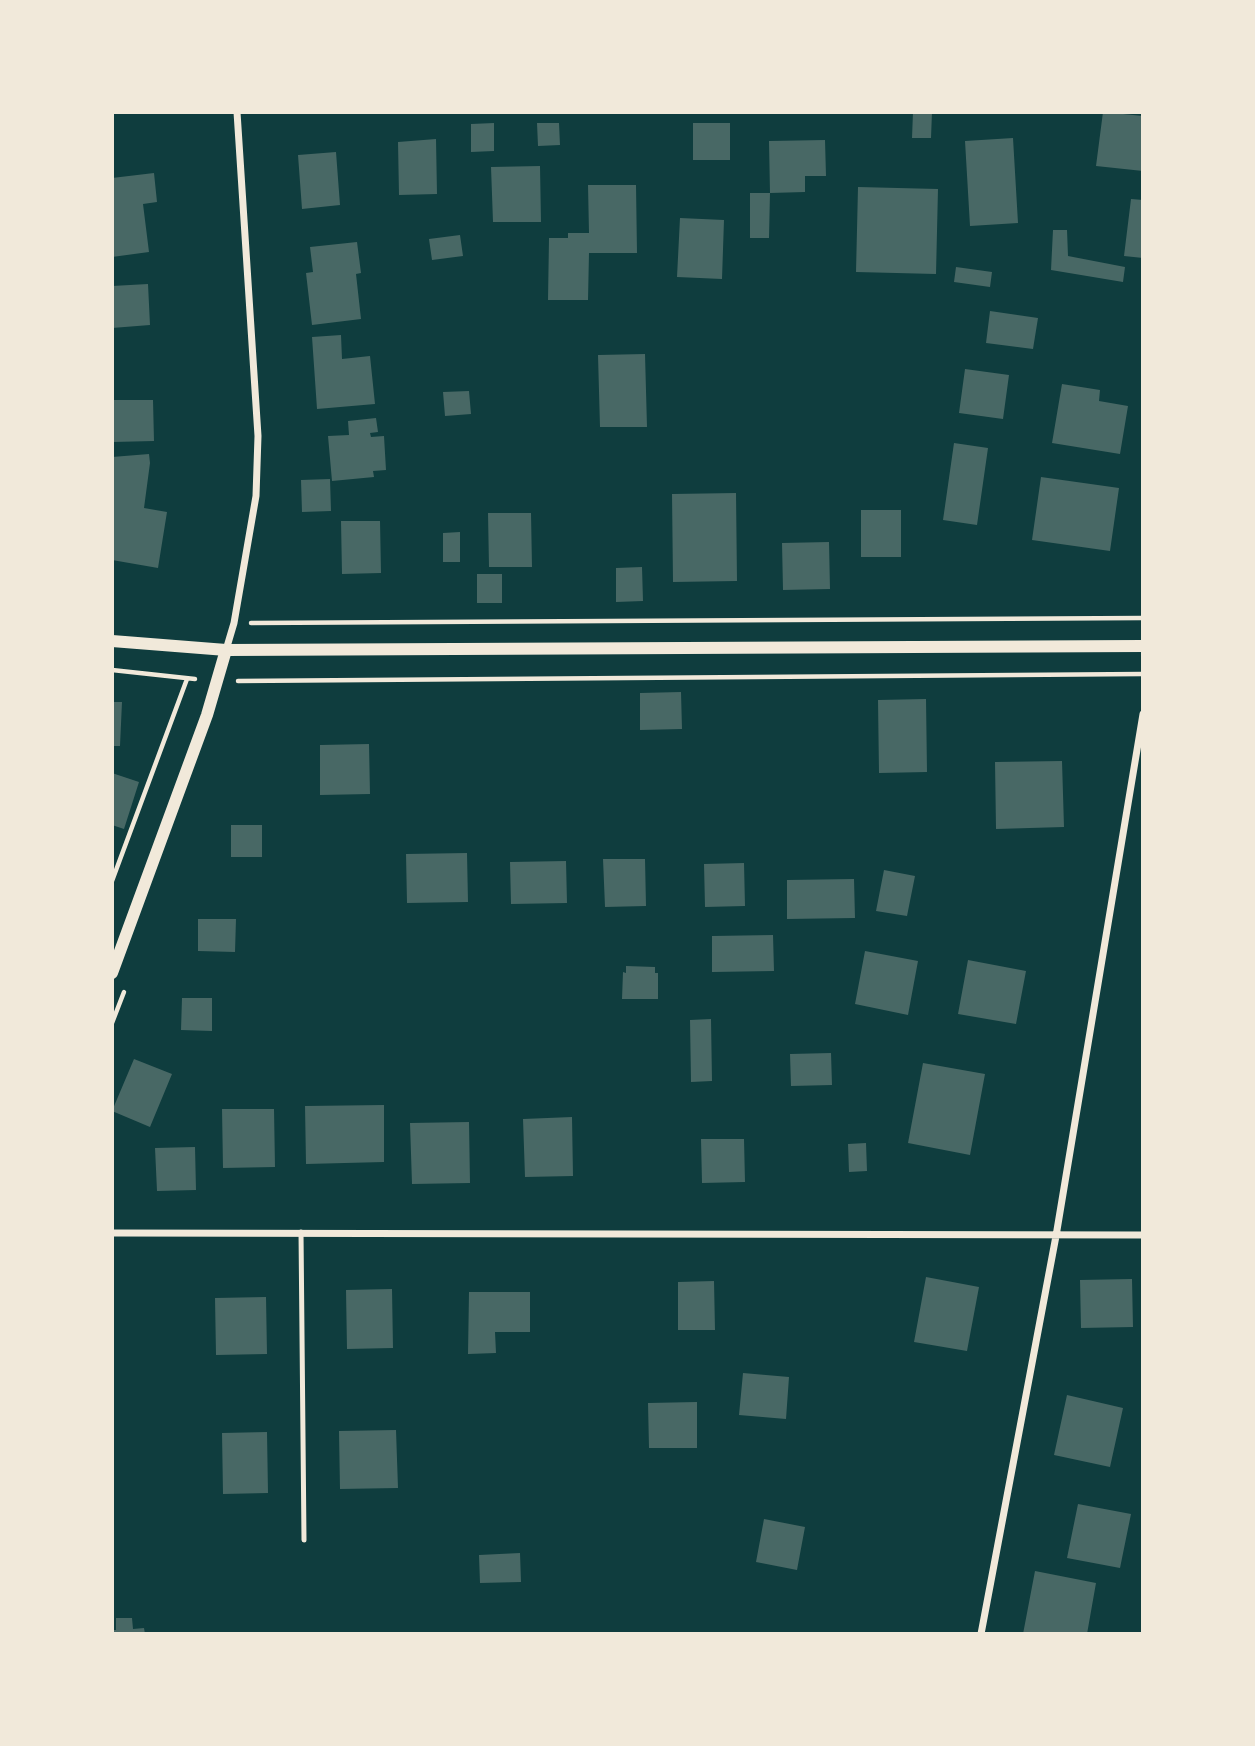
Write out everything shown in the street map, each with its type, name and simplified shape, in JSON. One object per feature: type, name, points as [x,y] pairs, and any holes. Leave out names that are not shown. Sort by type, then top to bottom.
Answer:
[{"type":"street","points":[[112,973],[218,680],[234,623],[256,496],[258,436],[237,112]]},
{"type":"street","points":[[112,641],[226,650],[1143,646]]},
{"type":"street","points":[[981,1634],[1056,1236],[1143,714]]},
{"type":"street","points":[[112,1233],[1143,1236]]},
{"type":"lane","points":[[301,1232],[304,1540]]},
{"type":"path","points":[[234,623],[1143,618]]},
{"type":"path","points":[[112,670],[218,680],[1143,674]]},
{"type":"path","points":[[112,881],[187,679]]},
{"type":"building","points":[[913,112],[932,112],[931,138],[912,138]]},
{"type":"building","points":[[1103,112],[1143,116],[1143,171],[1096,166]]},
{"type":"building","points":[[494,123],[494,151],[471,152],[471,124]]},
{"type":"building","points":[[537,123],[559,123],[560,145],[538,146]]},
{"type":"building","points":[[693,123],[730,123],[730,160],[693,160]]},
{"type":"building","points":[[1013,138],[1018,223],[970,226],[965,141]]},
{"type":"building","points":[[436,139],[437,194],[399,195],[398,142]]},
{"type":"building","points":[[825,140],[826,176],[805,176],[805,192],[770,193],[769,141]]},
{"type":"building","points":[[336,152],[340,205],[302,209],[298,155]]},
{"type":"building","points":[[540,166],[541,222],[493,222],[491,167]]},
{"type":"building","points":[[154,173],[157,202],[143,204],[149,252],[112,257],[112,178]]},
{"type":"building","points":[[588,185],[636,185],[637,253],[589,253],[588,300],[548,300],[549,238],[568,238],[568,233],[589,233]]},
{"type":"building","points":[[858,187],[938,189],[936,274],[856,272]]},
{"type":"building","points":[[750,193],[770,193],[769,238],[750,238]]},
{"type":"building","points":[[1131,199],[1143,200],[1143,258],[1124,256]]},
{"type":"building","points":[[680,218],[724,220],[722,279],[677,277]]},
{"type":"building","points":[[1053,230],[1067,230],[1068,256],[1125,267],[1123,282],[1051,270]]},
{"type":"building","points":[[460,235],[463,256],[432,260],[429,239]]},
{"type":"building","points":[[357,242],[361,273],[356,274],[361,319],[312,325],[306,273],[313,272],[310,247]]},
{"type":"building","points":[[956,267],[992,272],[990,287],[954,282]]},
{"type":"building","points":[[148,284],[150,325],[112,328],[112,286]]},
{"type":"building","points":[[990,311],[1038,318],[1033,349],[986,343]]},
{"type":"building","points":[[341,335],[342,359],[370,356],[375,404],[317,409],[312,337]]},
{"type":"building","points":[[645,354],[647,427],[600,427],[598,355]]},
{"type":"building","points":[[965,369],[1009,375],[1003,419],[959,413]]},
{"type":"building","points":[[1062,384],[1100,390],[1099,401],[1128,406],[1120,454],[1052,443]]},
{"type":"building","points":[[469,391],[471,414],[445,416],[443,392]]},
{"type":"building","points":[[112,400],[153,400],[154,441],[113,442]]},
{"type":"building","points":[[376,418],[378,432],[370,433],[371,437],[384,436],[386,470],[373,471],[374,477],[332,481],[328,436],[349,435],[348,421]]},
{"type":"building","points":[[954,443],[988,448],[977,525],[943,520]]},
{"type":"building","points":[[149,454],[144,508],[167,512],[158,568],[112,560],[112,457]]},
{"type":"building","points":[[1041,477],[1119,488],[1110,551],[1032,540]]},
{"type":"building","points":[[330,479],[331,511],[302,512],[301,480]]},
{"type":"building","points":[[736,493],[737,581],[673,582],[672,494]]},
{"type":"building","points":[[861,510],[901,510],[901,557],[861,557]]},
{"type":"building","points":[[488,513],[531,513],[532,567],[489,567]]},
{"type":"building","points":[[341,521],[380,521],[381,573],[342,574]]},
{"type":"building","points":[[460,532],[460,562],[443,562],[443,533]]},
{"type":"building","points":[[829,542],[830,589],[783,590],[782,543]]},
{"type":"building","points":[[642,567],[643,601],[616,602],[616,568]]},
{"type":"building","points":[[477,574],[502,574],[502,603],[477,603]]},
{"type":"building","points":[[681,692],[682,729],[640,730],[640,693]]},
{"type":"building","points":[[926,699],[927,772],[879,773],[878,700]]},
{"type":"building","points":[[112,702],[122,702],[120,746],[112,746]]},
{"type":"building","points":[[369,744],[370,794],[320,795],[320,745]]},
{"type":"building","points":[[1062,761],[1064,827],[996,829],[995,762]]},
{"type":"building","points":[[112,773],[139,782],[124,829],[112,825]]},
{"type":"building","points":[[231,825],[262,825],[262,857],[231,857]]},
{"type":"building","points":[[467,853],[468,902],[407,903],[406,854]]},
{"type":"building","points":[[603,859],[645,859],[646,906],[605,907]]},
{"type":"building","points":[[566,861],[567,903],[511,904],[510,862]]},
{"type":"building","points":[[744,863],[745,906],[705,907],[704,864]]},
{"type":"building","points":[[884,870],[915,876],[907,916],[876,911]]},
{"type":"building","points":[[854,879],[855,918],[787,919],[787,880]]},
{"type":"building","points":[[198,919],[236,919],[235,952],[198,951]]},
{"type":"building","points":[[773,935],[774,971],[712,972],[712,936]]},
{"type":"building","points":[[865,951],[918,961],[908,1015],[855,1004]]},
{"type":"building","points":[[968,960],[1026,971],[1016,1024],[958,1014]]},
{"type":"building","points":[[626,966],[655,967],[655,973],[658,973],[658,999],[622,999],[623,972],[626,973]]},
{"type":"building","points":[[182,998],[212,998],[212,1031],[181,1030]]},
{"type":"building","points":[[711,1019],[712,1081],[691,1082],[690,1020]]},
{"type":"building","points":[[831,1053],[832,1085],[791,1086],[790,1054]]},
{"type":"building","points":[[134,1059],[172,1074],[150,1127],[112,1111]]},
{"type":"building","points":[[923,1063],[985,1074],[970,1155],[908,1143]]},
{"type":"building","points":[[384,1105],[384,1162],[306,1164],[305,1106]]},
{"type":"building","points":[[222,1109],[274,1109],[275,1167],[223,1168]]},
{"type":"building","points":[[572,1117],[573,1176],[525,1177],[523,1119]]},
{"type":"building","points":[[469,1122],[470,1183],[412,1184],[410,1123]]},
{"type":"building","points":[[701,1139],[744,1139],[745,1182],[702,1183]]},
{"type":"building","points":[[866,1143],[867,1171],[849,1172],[848,1144]]},
{"type":"building","points":[[195,1147],[196,1190],[157,1191],[155,1148]]},
{"type":"building","points":[[926,1277],[979,1287],[967,1351],[914,1342]]},
{"type":"building","points":[[1132,1279],[1133,1327],[1081,1328],[1080,1280]]},
{"type":"building","points":[[714,1281],[715,1330],[678,1330],[678,1282]]},
{"type":"building","points":[[392,1289],[393,1348],[347,1349],[346,1290]]},
{"type":"building","points":[[469,1292],[530,1292],[530,1332],[495,1332],[496,1353],[468,1354]]},
{"type":"building","points":[[266,1297],[267,1354],[216,1355],[215,1298]]},
{"type":"building","points":[[743,1373],[789,1377],[786,1419],[739,1415]]},
{"type":"building","points":[[1067,1395],[1123,1408],[1110,1467],[1054,1455]]},
{"type":"building","points":[[697,1402],[697,1448],[649,1448],[648,1403]]},
{"type":"building","points":[[396,1430],[398,1488],[340,1489],[339,1431]]},
{"type":"building","points":[[267,1432],[268,1493],[223,1494],[222,1433]]},
{"type":"building","points":[[1078,1504],[1131,1514],[1120,1568],[1067,1558]]},
{"type":"building","points":[[764,1519],[805,1527],[797,1570],[756,1562]]},
{"type":"building","points":[[520,1553],[521,1582],[480,1583],[479,1555]]},
{"type":"building","points":[[1035,1571],[1096,1583],[1087,1634],[1023,1634]]},
{"type":"building","points":[[116,1618],[132,1618],[133,1629],[144,1628],[145,1634],[112,1634],[112,1630],[116,1630]]}]
